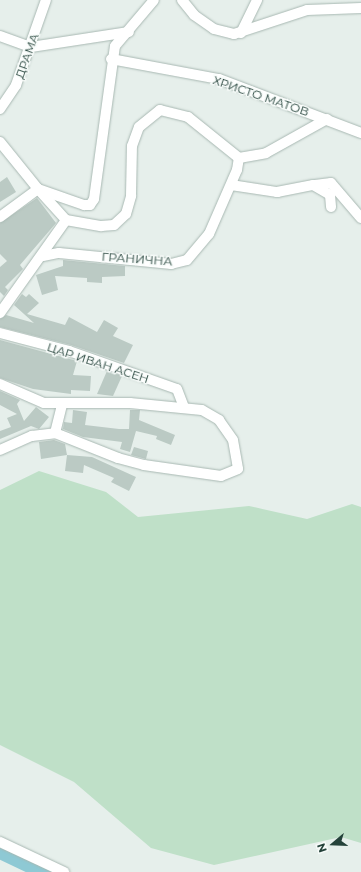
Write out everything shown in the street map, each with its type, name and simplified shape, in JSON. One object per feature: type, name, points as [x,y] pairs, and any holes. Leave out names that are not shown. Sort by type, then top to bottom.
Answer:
[{"type":"street","name":"ДРАМА","points":[[0,108],[16,85],[31,47],[46,0]]},
{"type":"street","points":[[38,189],[84,205],[90,205],[94,199],[111,59],[115,46],[129,32],[154,0]]},
{"type":"street","points":[[182,0],[194,15],[214,29],[241,33],[307,10],[361,8]]},
{"type":"street","points":[[241,33],[257,0]]},
{"type":"street","points":[[0,36],[31,47],[129,32]]},
{"type":"street","name":"ХРИСТО МАТОВ","points":[[111,59],[219,79],[361,133]]},
{"type":"street","points":[[0,142],[38,189],[66,220],[108,225],[114,224],[126,214],[131,196],[132,146],[139,127],[160,110],[188,117],[239,158],[266,153],[327,119]]},
{"type":"street","name":"ГРАНИЧНА","points":[[43,256],[59,253],[171,264],[186,260],[209,234],[230,185],[239,158]]},
{"type":"street","points":[[230,185],[277,192],[330,183],[361,218]]},
{"type":"street","points":[[313,185],[330,195],[331,207]]},
{"type":"street","points":[[0,217],[38,189]]},
{"type":"street","points":[[0,314],[33,263],[43,256],[66,220]]},
{"type":"street","name":"ЦАР ИВАН АСЕН","points":[[0,333],[69,351],[177,388],[184,407]]},
{"type":"street","points":[[0,384],[44,403],[130,403],[184,407],[202,410],[219,420],[233,440],[238,469],[221,476],[144,465],[118,458],[55,433],[32,436],[0,450]]},
{"type":"street","points":[[55,433],[62,404]]},
{"type":"street","points":[[0,842],[64,872]]},
{"type":"green space","points":[[39,471],[106,492],[138,517],[249,506],[307,519],[352,504],[361,507],[361,843],[341,837],[214,865],[151,848],[74,782],[0,745],[0,490]]},
{"type":"building","points":[[7,177],[16,192],[0,202],[0,182]]},
{"type":"building","points":[[37,198],[56,223],[20,265],[23,269],[5,287],[8,290],[4,296],[0,292],[0,267],[7,261],[0,254],[0,223]]},
{"type":"building","points":[[63,260],[125,266],[125,276],[102,277],[102,283],[87,282],[87,278],[55,276],[58,290],[42,295],[36,275],[63,266]]},
{"type":"building","points":[[22,294],[26,297],[29,294],[39,303],[27,314],[65,325],[69,317],[97,332],[104,320],[118,328],[113,336],[133,345],[124,363],[71,345],[0,327],[0,319],[6,315],[34,323],[14,305]]},
{"type":"building","points":[[0,340],[77,361],[73,375],[91,376],[90,391],[71,390],[71,394],[33,389],[0,378]]},
{"type":"building","points":[[107,371],[122,376],[113,396],[97,394]]},
{"type":"building","points":[[0,391],[20,400],[17,404],[24,421],[36,407],[49,417],[39,429],[31,426],[0,439],[0,431],[11,427],[7,418],[17,414],[0,405]]},
{"type":"building","points":[[73,410],[87,412],[85,425],[129,429],[130,410],[140,410],[139,420],[175,435],[171,445],[156,439],[157,436],[136,431],[130,452],[120,449],[122,442],[83,437],[63,429],[64,422],[72,423]]},
{"type":"building","points":[[54,440],[65,444],[67,455],[41,459],[39,442]]},
{"type":"building","points":[[134,447],[148,451],[146,459],[131,455]]},
{"type":"building","points":[[67,455],[92,457],[136,477],[129,491],[111,482],[114,478],[84,465],[83,473],[65,471]]},
{"type":"waterway","points":[[0,850],[46,872]]}]
